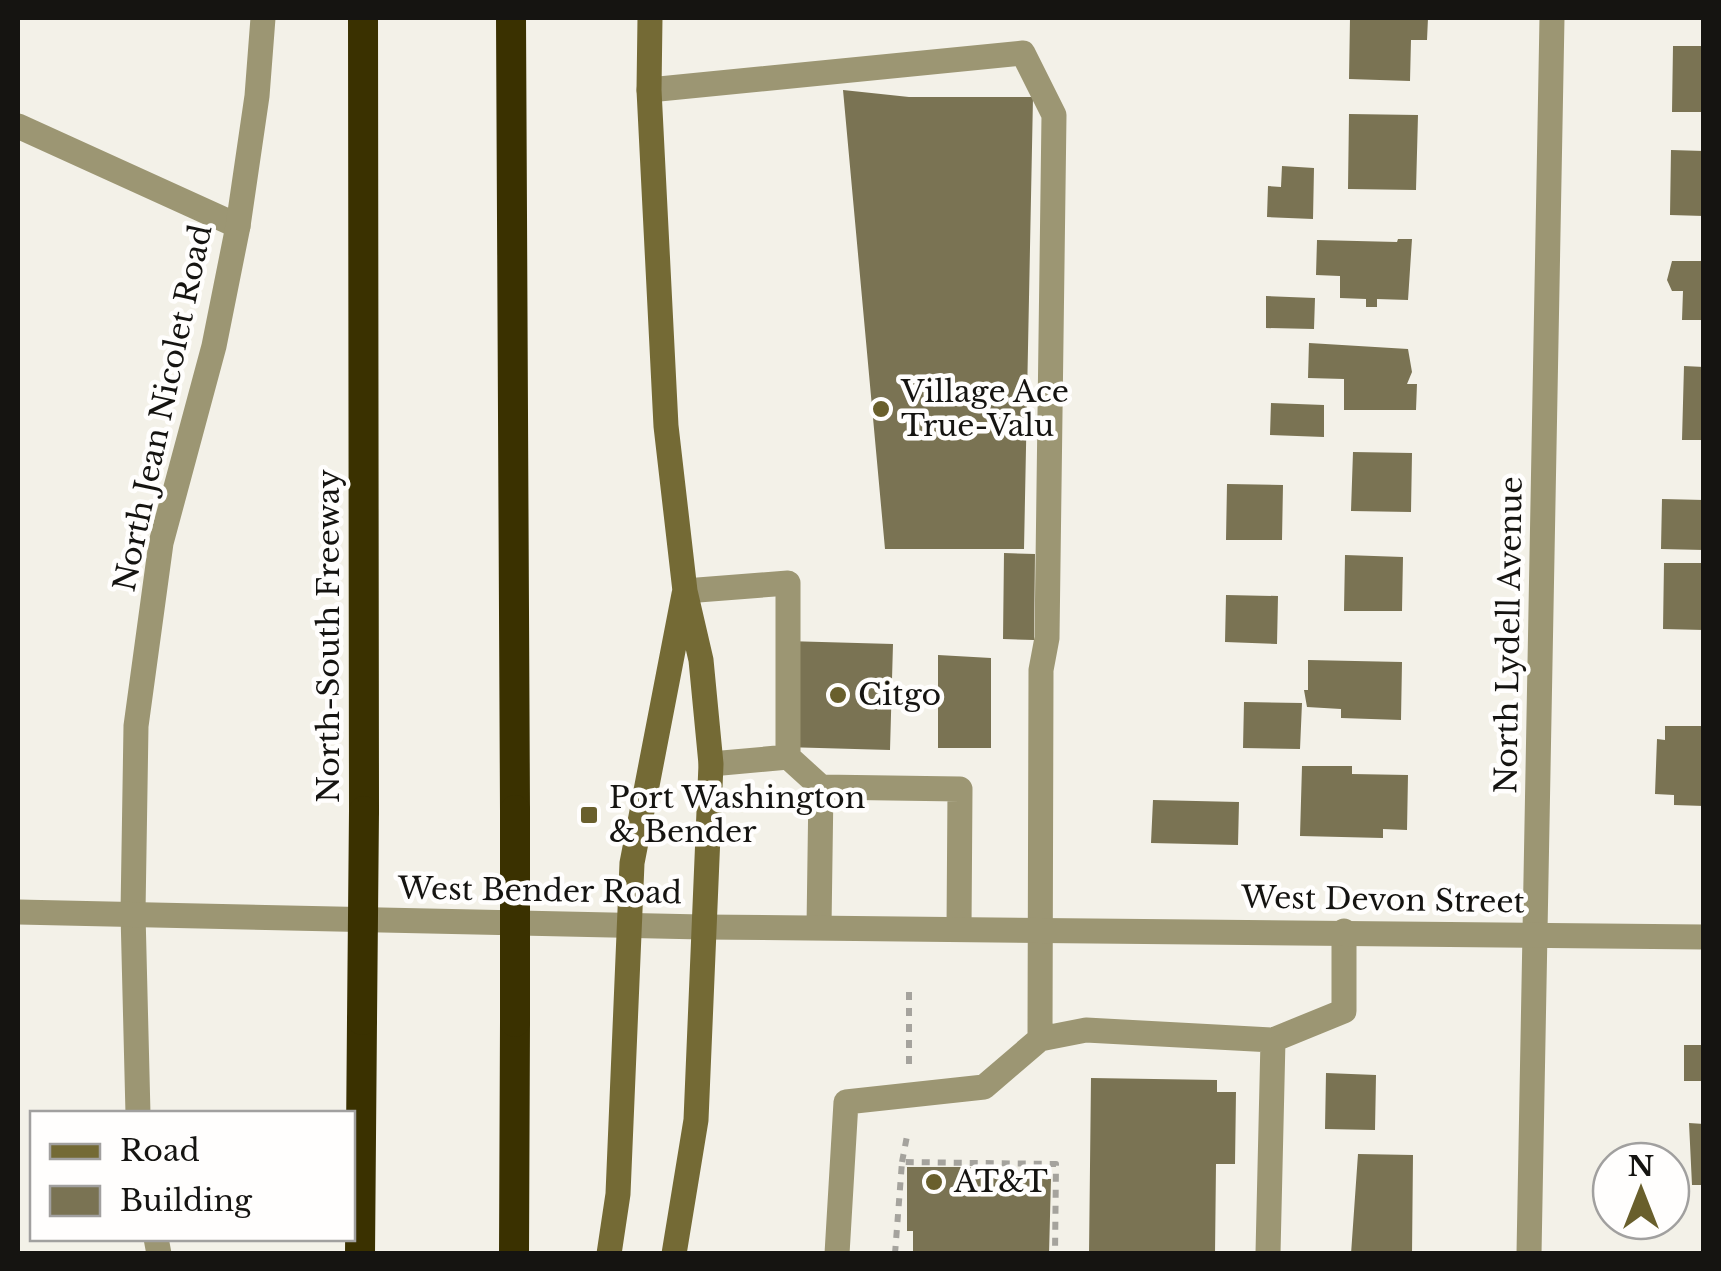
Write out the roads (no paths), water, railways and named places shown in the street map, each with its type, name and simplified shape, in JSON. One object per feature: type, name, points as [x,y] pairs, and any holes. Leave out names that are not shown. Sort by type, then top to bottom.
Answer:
[{"type":"highway","name":"North-South Freeway","points":[[360,1254],[363,18]]},
{"type":"highway","points":[[511,18],[514,1254]]},
{"type":"main road","points":[[650,18],[648,90],[666,426],[684,591],[700,660],[710,764],[696,1120],[674,1254]]},
{"type":"main road","points":[[609,1254],[618,1194],[632,863],[669,653],[684,591]]},
{"type":"street","name":"North Jean Nicolet Road","points":[[138,1111],[133,913],[136,726],[161,542],[214,346],[238,226],[257,96],[263,18]]},
{"type":"street","name":"North Lydell Avenue","points":[[1529,1254],[1552,18]]},
{"type":"street","points":[[648,90],[1023,53],[1054,115],[1047,638],[1041,670],[1051,928],[1040,1039]]},
{"type":"street","points":[[18,126],[238,226]]},
{"type":"street","points":[[684,591],[788,584],[788,757]]},
{"type":"street","points":[[710,764],[788,757],[821,787],[960,789],[959,928]]},
{"type":"street","points":[[819,927],[821,787]]},
{"type":"street","name":"West Bender Road","points":[[18,912],[702,927],[1051,928]]},
{"type":"street","name":"West Devon Street","points":[[1051,928],[1704,937]]},
{"type":"street","points":[[837,1254],[846,1102],[984,1087],[1040,1039],[1086,1030],[1273,1040],[1344,1011],[1344,931]]},
{"type":"street","points":[[1268,1253],[1273,1040]]},
{"type":"place","name":"Village Ace True-Valu","points":[[881,409]]},
{"type":"place","name":"Citgo","points":[[838,695]]},
{"type":"place","name":"Port Washington & Bender","points":[[589,815]]},
{"type":"place","name":"AT&T","points":[[934,1182]]}]
